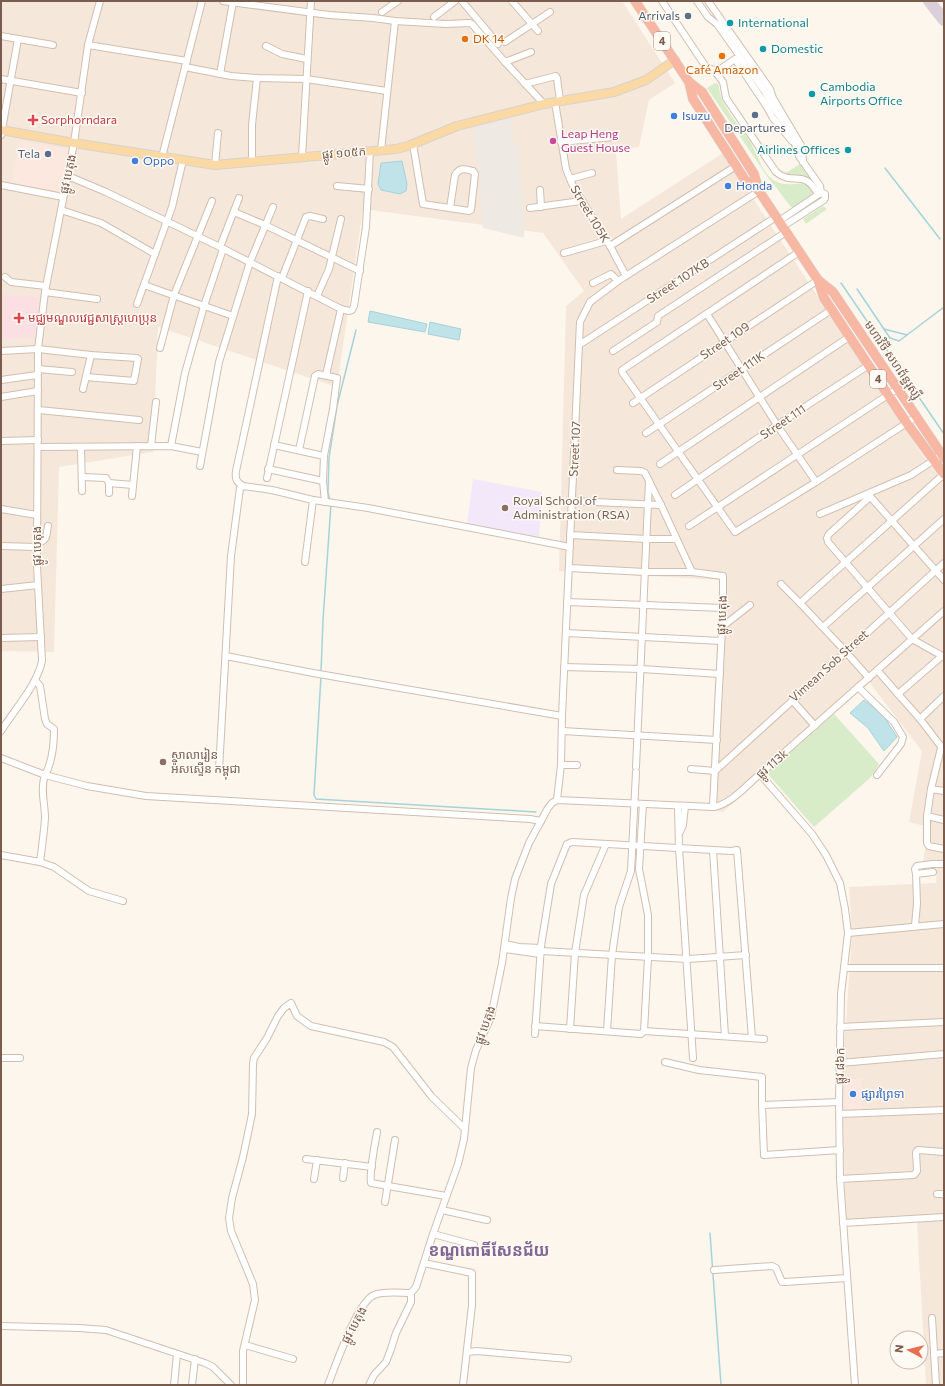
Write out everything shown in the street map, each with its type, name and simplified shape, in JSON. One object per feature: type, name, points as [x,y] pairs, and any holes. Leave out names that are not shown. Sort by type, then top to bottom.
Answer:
[{"type":"highway","name":"មហាវិថី សហព័ន្ធរុស្ស៊ី","points":[[635,1],[689,82],[693,99],[745,180],[759,191]]},
{"type":"highway","name":"មហាវិថី សហព័ន្ធរុស្ស៊ី","points":[[689,82],[702,92],[754,174],[759,191],[818,280],[824,298],[831,310],[906,422],[933,461],[944,474]]},
{"type":"highway","name":"មហាវិថី សហព័ន្ធរុស្ស៊ី","points":[[818,280],[833,292],[943,456]]},
{"type":"main road","name":"ផ្លូវ ១០៥ក","points":[[1,132],[214,165],[396,149],[414,144],[457,126],[544,104],[614,92],[646,80],[675,60]]},
{"type":"street","name":"ផ្លូវ បេតុង","points":[[1,731],[3,723],[35,680],[41,668],[42,660],[37,545],[38,349],[46,289],[74,143],[88,45],[100,1]]},
{"type":"street","points":[[162,157],[202,1]]},
{"type":"street","points":[[223,1],[395,21],[470,23],[544,104]]},
{"type":"street","points":[[302,158],[311,1]]},
{"type":"street","points":[[382,12],[398,1]]},
{"type":"street","points":[[434,17],[456,1]]},
{"type":"street","points":[[462,1],[498,44]]},
{"type":"street","points":[[512,1],[538,31]]},
{"type":"street","points":[[662,1],[706,67],[714,70],[723,82],[726,98],[776,172],[782,177],[803,179],[808,181],[820,196]]},
{"type":"street","points":[[697,1],[708,17],[718,24],[766,92],[778,115],[785,122],[802,147],[803,162]]},
{"type":"street","points":[[708,1],[770,89],[803,162],[820,186],[820,196]]},
{"type":"street","points":[[220,74],[233,2]]},
{"type":"street","points":[[505,42],[550,12]]},
{"type":"street","points":[[381,150],[395,21]]},
{"type":"street","points":[[1,36],[53,45]]},
{"type":"street","points":[[1,132],[18,39]]},
{"type":"street","points":[[88,45],[186,64],[220,74],[257,78],[306,79],[387,91]]},
{"type":"street","points":[[266,46],[282,54],[307,59]]},
{"type":"street","points":[[505,62],[531,52]]},
{"type":"street","points":[[716,72],[735,59],[773,118],[786,135],[795,143]]},
{"type":"street","name":"Street 105K","points":[[525,84],[556,76],[561,142],[566,169],[581,201],[626,276]]},
{"type":"street","points":[[252,162],[252,125],[257,78]]},
{"type":"street","points":[[1,79],[82,93]]},
{"type":"street","points":[[214,165],[218,133]]},
{"type":"street","points":[[561,142],[613,137]]},
{"type":"street","points":[[414,144],[423,204],[450,208],[471,210],[475,174],[474,171],[461,169],[455,174],[450,208]]},
{"type":"street","points":[[68,176],[106,192],[222,248],[341,309],[349,311],[352,310],[354,306],[366,227],[370,151]]},
{"type":"street","points":[[137,304],[167,222],[183,160]]},
{"type":"street","points":[[564,253],[608,244],[736,166]]},
{"type":"street","points":[[570,179],[592,173]]},
{"type":"street","points":[[1,185],[63,197]]},
{"type":"street","points":[[337,186],[369,190]]},
{"type":"street","points":[[540,190],[541,207]]},
{"type":"street","name":"Street 107","points":[[557,800],[561,764],[580,322],[590,302],[618,281],[759,191]]},
{"type":"street","points":[[613,351],[657,322],[657,316],[820,196]]},
{"type":"street","points":[[171,446],[185,373],[204,306],[239,198]]},
{"type":"street","points":[[160,348],[174,295],[212,201]]},
{"type":"street","points":[[530,208],[581,201]]},
{"type":"street","points":[[200,466],[219,362],[250,262],[273,207]]},
{"type":"street","points":[[61,210],[101,223],[155,254]]},
{"type":"street","points":[[234,212],[265,225],[332,259],[360,271]]},
{"type":"street","points":[[323,219],[310,216],[306,217],[297,241],[280,277],[236,471],[236,480],[238,484],[272,490],[313,500],[391,513],[570,547]]},
{"type":"street","points":[[317,296],[329,269],[341,219]]},
{"type":"street","name":"Street 107KB","points":[[580,345],[781,224]]},
{"type":"street","points":[[799,252],[622,370],[717,508],[735,532],[816,482],[906,422],[916,417]]},
{"type":"street","points":[[593,282],[611,274],[618,281]]},
{"type":"street","points":[[5,277],[11,282],[97,299]]},
{"type":"street","name":"Street 109","points":[[633,403],[818,280]]},
{"type":"street","points":[[144,285],[233,316]]},
{"type":"street","points":[[266,478],[308,291]]},
{"type":"street","points":[[326,375],[341,309]]},
{"type":"street","name":"Street 111K","points":[[646,433],[831,310]]},
{"type":"street","points":[[706,314],[777,425],[816,482]]},
{"type":"street","points":[[660,464],[849,337]]},
{"type":"street","points":[[1,351],[38,349],[91,355],[138,358],[134,381],[86,377]]},
{"type":"street","points":[[83,389],[91,355]]},
{"type":"street","name":"Street 111","points":[[675,495],[868,365]]},
{"type":"street","points":[[1,380],[38,372],[72,372]]},
{"type":"street","points":[[299,450],[314,377],[316,374],[337,378],[338,380],[324,456],[323,481],[326,502]]},
{"type":"street","points":[[688,526],[897,389]]},
{"type":"street","points":[[1,397],[38,391]]},
{"type":"street","points":[[150,446],[156,402]]},
{"type":"street","points":[[38,410],[139,420]]},
{"type":"street","points":[[1,441],[38,440]]},
{"type":"street","points":[[274,444],[324,456]]},
{"type":"street","points":[[132,496],[137,446]]},
{"type":"street","points":[[38,447],[171,446],[202,452]]},
{"type":"street","points":[[81,447],[82,491]]},
{"type":"street","points":[[820,514],[868,495],[911,475],[943,456]]},
{"type":"street","points":[[268,469],[323,481]]},
{"type":"street","points":[[617,470],[641,471],[645,473],[692,572]]},
{"type":"street","points":[[800,603],[944,474]]},
{"type":"street","points":[[82,477],[104,478],[108,480],[109,493]]},
{"type":"street","points":[[607,1031],[612,955],[619,907],[631,871],[649,481]]},
{"type":"street","points":[[109,483],[133,485]]},
{"type":"street","points":[[219,770],[231,552],[240,488],[243,486]]},
{"type":"street","points":[[868,495],[944,580]]},
{"type":"street","points":[[868,495],[830,534],[827,538],[828,542],[912,639],[943,657],[898,694]]},
{"type":"street","points":[[305,562],[313,500]]},
{"type":"street","points":[[572,501],[661,505]]},
{"type":"street","points":[[1,509],[37,515]]},
{"type":"street","points":[[823,627],[944,519]]},
{"type":"street","points":[[1,546],[37,545],[45,540],[48,526]]},
{"type":"street","points":[[570,535],[676,539]]},
{"type":"street","name":"Vimean Sob Street","points":[[715,771],[944,563]]},
{"type":"street","name":"ផ្លូវ បេតុង","points":[[569,568],[645,572],[692,572],[723,576],[723,608],[713,807]]},
{"type":"street","points":[[781,584],[823,627],[869,678]]},
{"type":"street","points":[[1,590],[38,585]]},
{"type":"street","points":[[567,602],[723,608]]},
{"type":"street","points":[[722,627],[750,605]]},
{"type":"street","name":"ផ្លូវ 113k","points":[[557,800],[678,806],[721,806],[730,801],[912,639],[941,618],[944,611]]},
{"type":"street","points":[[566,633],[721,641]]},
{"type":"street","points":[[1,638],[41,637]]},
{"type":"street","points":[[226,656],[329,676],[562,716]]},
{"type":"street","points":[[564,667],[641,669],[720,674]]},
{"type":"street","points":[[877,670],[920,719],[942,749],[931,789],[927,816],[927,843],[929,846],[944,849]]},
{"type":"street","points":[[35,680],[40,686],[45,719],[54,729],[52,755],[45,775],[43,789],[45,817],[40,862]]},
{"type":"street","points":[[858,687],[894,722],[903,737],[901,744],[877,775]]},
{"type":"street","points":[[920,719],[944,696]]},
{"type":"street","points":[[792,700],[815,726]]},
{"type":"street","points":[[562,731],[716,740]]},
{"type":"street","points":[[1,758],[45,775],[87,786],[146,796],[522,818],[541,821]]},
{"type":"street","points":[[561,764],[577,765]]},
{"type":"street","points":[[691,769],[715,771]]},
{"type":"street","name":"ផ្លូវ ៨៦ក","points":[[760,774],[812,834],[826,855],[840,883],[848,933],[841,994],[839,1102],[840,1179],[855,1385]]},
{"type":"street","points":[[931,789],[944,792]]},
{"type":"street","name":"ផ្លូវ បេតុង","points":[[328,1385],[344,1342],[359,1311],[371,1297],[379,1294],[411,1293],[416,1287],[458,1164],[464,1139],[471,1068],[476,1050],[491,1017],[515,879],[529,843],[548,808],[557,800]]},
{"type":"street","points":[[643,804],[639,869],[648,915],[648,958],[644,1031]]},
{"type":"street","points":[[678,806],[679,848],[688,959],[693,1058]]},
{"type":"street","points":[[679,833],[683,825],[685,806]]},
{"type":"street","points":[[927,816],[944,820]]},
{"type":"street","points":[[535,1034],[541,951],[550,884],[567,844],[572,842],[737,850],[752,1038]]},
{"type":"street","points":[[570,1029],[574,953],[584,895],[606,844]]},
{"type":"street","points":[[713,850],[725,1036]]},
{"type":"street","points":[[1,855],[40,862],[54,867],[89,891],[123,901]]},
{"type":"street","points":[[915,926],[917,904],[915,869],[917,866],[944,864]]},
{"type":"street","points":[[916,874],[933,872]]},
{"type":"street","points":[[628,883],[641,884]]},
{"type":"street","points":[[848,933],[944,924]]},
{"type":"street","points":[[504,946],[541,951],[648,958],[688,959],[720,958],[746,955]]},
{"type":"street","points":[[844,968],[944,968]]},
{"type":"street","points":[[243,1385],[243,1351],[255,1300],[250,1277],[231,1231],[229,1218],[252,1114],[254,1058],[284,1008],[291,1003],[298,1016],[311,1026],[384,1042],[393,1047],[432,1097],[465,1129]]},
{"type":"street","points":[[840,1027],[944,1022]]},
{"type":"street","points":[[535,1026],[641,1034],[644,1031],[764,1039]]},
{"type":"street","points":[[840,1063],[944,1054]]},
{"type":"street","points":[[1,1058],[20,1058]]},
{"type":"street","points":[[665,1062],[699,1070],[762,1077],[764,1155],[840,1150]]},
{"type":"street","points":[[762,1105],[839,1102]]},
{"type":"street","points":[[840,1114],[944,1110]]},
{"type":"street","points":[[377,1132],[370,1180],[372,1182],[446,1196]]},
{"type":"street","points":[[385,1202],[395,1140]]},
{"type":"street","points":[[840,1179],[914,1175],[917,1171],[916,1152],[918,1150],[944,1152]]},
{"type":"street","points":[[306,1159],[372,1167]]},
{"type":"street","points":[[314,1179],[317,1160]]},
{"type":"street","points":[[343,1178],[345,1163]]},
{"type":"street","points":[[937,1194],[944,1195]]},
{"type":"street","points":[[442,1210],[486,1220]]},
{"type":"street","points":[[843,1223],[944,1217]]},
{"type":"street","points":[[433,1234],[474,1245]]},
{"type":"street","points":[[424,1263],[472,1273],[472,1305],[463,1385]]},
{"type":"street","points":[[714,1270],[772,1266],[776,1268],[782,1282],[847,1278]]},
{"type":"street","points":[[369,1385],[374,1375],[386,1362],[392,1349],[396,1333],[411,1302],[411,1293]]},
{"type":"street","points":[[932,1318],[936,1385]]},
{"type":"street","points":[[1,1326],[106,1330],[194,1359],[213,1367],[231,1385]]},
{"type":"street","points":[[245,1345],[293,1359]]},
{"type":"street","points":[[467,1352],[477,1351],[568,1359]]},
{"type":"street","points":[[934,1354],[944,1353]]},
{"type":"street","points":[[174,1385],[177,1354]]},
{"type":"street","points":[[192,1385],[194,1359]]},
{"type":"shaded area","points":[[1,1],[622,1],[675,83],[649,100],[639,147],[616,151],[621,219],[723,153],[926,460],[944,481],[944,1385],[926,1385],[925,1370],[929,1370],[929,1330],[923,1330],[917,1221],[846,1226],[842,1077],[852,936],[849,887],[936,883],[937,863],[923,861],[929,827],[909,822],[922,751],[869,682],[723,812],[713,810],[709,803],[720,580],[559,571],[566,306],[584,291],[543,233],[363,209],[337,387],[158,327],[153,452],[59,467],[54,652],[1,651]]},
{"type":"shaded area","points":[[512,116],[513,144],[519,148],[520,187],[525,221],[524,238],[483,228],[474,126]]},
{"type":"shaded area","points":[[20,141],[70,150],[62,192],[12,182]]},
{"type":"shaded area","name":"មជ្ឈមណ្ឌលវេជ្ជសាស្ត្រហេប្រុន","points":[[1,294],[40,298],[34,338],[1,339]]},
{"type":"shaded area","name":"Royal School of Administration (RSA)","points":[[473,479],[542,492],[539,537],[467,524]]},
{"type":"shaded area","name":"ផ្សារព្រៃទា","points":[[844,1079],[861,1079],[861,1110],[845,1110]]},
{"type":"green space","points":[[715,83],[718,84],[725,105],[752,145],[767,174],[775,181],[782,184],[805,183],[814,193],[807,201],[794,207],[791,207],[788,204],[769,179],[707,88]]},
{"type":"green space","points":[[800,164],[814,183],[784,174]]},
{"type":"green space","points":[[823,206],[827,209],[806,224],[803,219]]},
{"type":"green space","points":[[834,714],[879,764],[870,778],[814,827],[767,773]]},
{"type":"water","points":[[402,161],[407,184],[406,191],[400,194],[381,190],[378,184],[381,163]]},
{"type":"water","points":[[370,311],[427,324],[425,332],[368,322]]},
{"type":"water","points":[[430,322],[461,329],[459,340],[428,334]]},
{"type":"water","points":[[864,700],[883,715],[897,737],[884,751],[868,728],[850,713]]},
{"type":"waterway","points":[[885,168],[940,239]]},
{"type":"waterway","points":[[841,283],[944,434]]},
{"type":"waterway","points":[[857,289],[890,338],[899,341],[944,307]]},
{"type":"waterway","points":[[884,329],[907,335]]},
{"type":"waterway","points":[[330,501],[328,492],[329,458],[337,406],[356,330]]},
{"type":"waterway","points":[[321,672],[331,504]]},
{"type":"waterway","points":[[321,676],[314,795],[316,799],[536,812]]},
{"type":"waterway","points":[[710,1233],[721,1385]]},
{"type":"taxiway","points":[[929,1],[944,20]]},
{"type":"place","name":"Arrivals","points":[[688,16]]},
{"type":"place","name":"International","points":[[730,23]]},
{"type":"place","name":"DK 14","points":[[465,39]]},
{"type":"place","name":"Domestic","points":[[763,49]]},
{"type":"place","name":"Café Amazon","points":[[722,56]]},
{"type":"place","name":"Cambodia Airports Office","points":[[812,94]]},
{"type":"place","name":"Departures","points":[[755,115]]},
{"type":"place","name":"Isuzu","points":[[674,116]]},
{"type":"place","name":"Sorphorndara","points":[[33,120]]},
{"type":"place","name":"Leap Heng Guest House","points":[[553,141]]},
{"type":"place","name":"Airlines Offices","points":[[848,150]]},
{"type":"place","name":"Tela","points":[[48,154]]},
{"type":"place","name":"Oppo","points":[[135,161]]},
{"type":"place","name":"Honda","points":[[728,186]]},
{"type":"place","name":"មជ្ឈមណ្ឌលវេជ្ជសាស្ត្រហេប្រុន","points":[[19,318]]},
{"type":"place","name":"Royal School of Administration (RSA)","points":[[505,508]]},
{"type":"place","name":"សាលារៀន អ៉ិសស្ទើន កម្ពុជា","points":[[163,762]]},
{"type":"place","name":"ផ្សារព្រៃទា","points":[[853,1094]]},
{"type":"district","name":"ខណ្ឌពោធិ៍សែនជ័យ","points":[[489,1250]]}]
